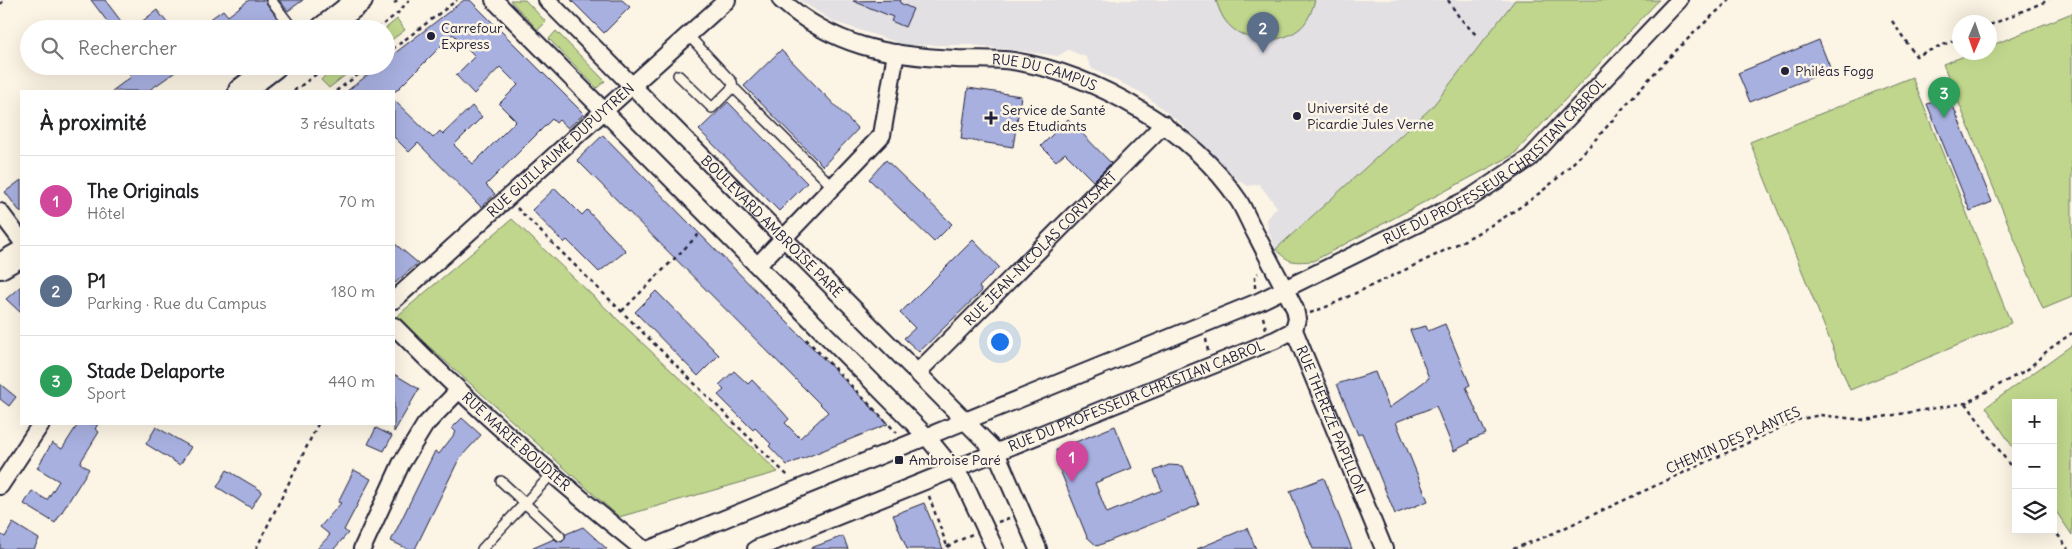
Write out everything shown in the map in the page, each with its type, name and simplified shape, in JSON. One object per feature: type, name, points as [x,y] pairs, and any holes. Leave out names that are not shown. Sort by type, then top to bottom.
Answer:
[{"type":"main road","points":[[334,20],[360,0]]},
{"type":"main road","points":[[241,90],[262,75]]},
{"type":"main road","points":[[0,266],[20,255]]},
{"type":"street","points":[[494,0],[590,99],[605,111],[928,437],[963,481],[995,549]]},
{"type":"street","name":"BOULEVARD AMBROISE PARÉ","points":[[547,0],[996,452]]},
{"type":"street","name":"RUE GUILLAUME DUPUYTREN","points":[[395,299],[727,0]]},
{"type":"street","name":"RUE DU CAMPUS","points":[[780,0],[803,20],[822,30],[865,47],[896,54],[954,59],[1012,60],[1068,75],[1092,84],[1164,124],[1200,154],[1239,202],[1286,290]]},
{"type":"street","name":"RUE DU PROFESSEUR CHRISTIAN CABROL","points":[[650,549],[1286,290],[1470,198],[1522,163],[1680,0]]},
{"type":"street","points":[[758,265],[882,136],[896,54]]},
{"type":"street","name":"RUE JEAN-NICOLAS CORVISART","points":[[917,373],[1164,124]]},
{"type":"street","points":[[0,212],[20,239]]},
{"type":"street","name":"RUE THÉRÈZE PAPILLON","points":[[1286,290],[1295,309],[1294,330],[1384,549]]},
{"type":"street","name":"RUE MARIE BOUDIER","points":[[395,327],[458,391],[551,475],[643,549]]},
{"type":"street","name":"RUE DU PROFESSEUR CHRISTIAN CABROL","points":[[756,549],[773,546],[1294,330]]},
{"type":"street","points":[[362,549],[401,464],[425,425],[458,391]]},
{"type":"street","points":[[0,486],[40,425]]},
{"type":"street","points":[[996,452],[1038,549]]},
{"type":"lane","points":[[271,0],[286,20]]},
{"type":"lane","points":[[688,36],[732,82],[733,87],[832,187]]},
{"type":"lane","points":[[678,74],[712,108],[733,87]]},
{"type":"lane","points":[[482,549],[551,475]]},
{"type":"lane","points":[[501,482],[560,536]]},
{"type":"path","points":[[0,4],[5,0]]},
{"type":"path","points":[[394,3],[400,0]]},
{"type":"path","points":[[389,20],[409,0]]},
{"type":"path","points":[[395,47],[457,0]]},
{"type":"path","points":[[1448,0],[1459,17],[1478,37]]},
{"type":"path","points":[[1997,22],[2049,0]]},
{"type":"path","points":[[1892,21],[1916,56],[1952,41]]},
{"type":"path","points":[[295,90],[315,75]]},
{"type":"path","points":[[337,90],[358,75]]},
{"type":"path","points":[[507,198],[789,477]]},
{"type":"path","points":[[622,311],[702,230]]},
{"type":"path","name":"CHEMIN DES PLANTES","points":[[1513,549],[1547,536],[1797,420],[1820,415],[1864,420],[1966,403],[2028,369],[2048,350],[2072,333]]},
{"type":"path","points":[[1966,403],[2012,468]]},
{"type":"path","points":[[256,549],[318,425]]},
{"type":"path","points":[[920,500],[929,496],[948,549]]},
{"type":"path","points":[[2057,534],[2068,549]]},
{"type":"shaded area","name":"Université de Picardie Jules Verne","points":[[799,0],[1515,0],[1432,107],[1276,249],[1268,231],[1267,219],[1277,207],[1259,184],[1248,186],[1238,180],[1183,125],[1142,93],[1092,69],[1086,57],[1068,50],[1058,56],[972,45],[905,45],[834,22]]},
{"type":"green space","points":[[510,0],[525,0],[546,22],[538,30]]},
{"type":"green space","points":[[1216,0],[1315,0],[1307,21],[1298,30],[1282,38],[1264,40],[1246,36],[1231,27],[1222,15]]},
{"type":"green space","points":[[1515,0],[1659,0],[1513,155],[1313,261],[1292,261],[1281,254],[1276,249],[1432,107]]},
{"type":"green space","points":[[2072,13],[2072,297],[2043,309],[1943,64],[1954,60],[1997,60],[1997,43]]},
{"type":"green space","points":[[397,19],[405,30],[395,37],[395,21]]},
{"type":"green space","points":[[556,31],[605,81],[597,88],[549,39]]},
{"type":"green space","points":[[326,75],[346,75],[329,88],[321,80]]},
{"type":"green space","points":[[1912,77],[2011,323],[1850,390],[1750,142]]},
{"type":"green space","points":[[512,219],[778,472],[619,517],[396,317]]},
{"type":"green space","points":[[2072,345],[2072,535],[2057,513],[2057,399],[2012,399],[2012,446],[1986,407]]},
{"type":"building","points":[[91,0],[105,0],[120,20],[106,20]]},
{"type":"building","points":[[249,0],[265,0],[278,19],[209,20],[223,10],[228,16]]},
{"type":"building","points":[[279,0],[303,0],[288,11]]},
{"type":"building","points":[[464,0],[470,0],[584,114],[568,128],[559,120],[556,123],[552,119],[486,185],[495,194],[481,207],[418,143],[409,152],[395,138],[395,101],[433,138],[440,131],[443,134],[472,106],[482,117],[454,145],[473,164],[516,121],[499,104],[518,85],[500,67],[474,94],[456,75],[475,56],[453,34],[396,91],[348,90],[367,75],[395,75],[395,53]]},
{"type":"building","points":[[571,0],[622,0],[630,7],[604,33]]},
{"type":"building","points":[[901,0],[900,3],[913,9],[905,27],[891,21],[893,17],[853,1]]},
{"type":"building","points":[[157,10],[165,20],[144,20]]},
{"type":"building","name":"Philéas Fogg","points":[[1819,40],[1831,70],[1750,102],[1738,73]]},
{"type":"building","points":[[781,50],[858,129],[823,166],[744,86]]},
{"type":"building","points":[[130,75],[171,75],[149,90],[113,90],[131,77]]},
{"type":"building","name":"Service de Santé des Etudiants","points":[[968,88],[1021,96],[1013,147],[961,139]]},
{"type":"building","points":[[1949,96],[1992,202],[1970,211],[1927,104]]},
{"type":"building","points":[[728,102],[807,183],[779,211],[699,130]]},
{"type":"building","points":[[1068,119],[1111,163],[1093,181],[1065,153],[1056,161],[1041,146]]},
{"type":"building","points":[[603,135],[888,424],[787,465],[769,446],[771,444],[755,428],[753,430],[718,395],[724,390],[719,385],[734,371],[748,384],[752,380],[789,419],[785,423],[800,438],[828,412],[577,160]]},
{"type":"building","points":[[886,160],[952,224],[934,242],[869,179]]},
{"type":"building","points":[[20,181],[20,212],[5,192]]},
{"type":"building","points":[[555,188],[582,215],[587,210],[626,251],[599,272],[567,240],[564,243],[532,210]]},
{"type":"building","points":[[973,240],[999,267],[979,287],[982,291],[919,352],[904,338],[915,328],[900,313]]},
{"type":"building","points":[[395,244],[418,263],[395,283]]},
{"type":"building","points":[[20,287],[20,312],[6,299]]},
{"type":"building","points":[[656,291],[719,355],[698,376],[635,312]]},
{"type":"building","points":[[1445,324],[1470,385],[1466,387],[1486,434],[1468,441],[1469,443],[1454,451],[1436,406],[1396,422],[1428,501],[1395,514],[1362,433],[1358,435],[1337,384],[1375,372],[1389,408],[1429,378],[1410,330],[1426,326],[1428,331]]},
{"type":"building","points":[[395,375],[419,389],[394,432],[395,425]]},
{"type":"building","points":[[0,384],[16,397],[9,406],[0,399]]},
{"type":"building","points":[[462,418],[481,435],[459,459],[415,549],[408,549],[391,541],[435,451],[439,454],[456,432],[452,428]]},
{"type":"building","points":[[77,425],[97,425],[95,429],[99,432],[80,463],[89,469],[55,523],[24,504],[32,491],[47,500],[59,481],[37,468],[52,443],[62,449]]},
{"type":"building","points":[[1115,426],[1132,468],[1095,483],[1107,513],[1162,490],[1154,471],[1169,465],[1183,466],[1199,505],[1097,546],[1087,537],[1058,465],[1056,450]]},
{"type":"building","points":[[156,427],[191,447],[180,465],[146,444]]},
{"type":"building","points":[[376,428],[392,436],[384,451],[368,444]]},
{"type":"building","points":[[227,470],[262,491],[251,508],[217,487]]},
{"type":"building","points":[[354,470],[371,479],[344,530],[348,533],[334,549],[317,549],[330,535],[320,527],[341,503],[338,502]]},
{"type":"building","points":[[1324,478],[1352,549],[1313,549],[1290,491]]},
{"type":"building","points":[[924,503],[943,549],[907,549],[893,515]]},
{"type":"building","points":[[13,523],[39,539],[34,549],[0,549],[0,534],[5,537]]},
{"type":"building","points":[[583,527],[607,549],[531,549],[554,539],[562,542],[566,534]]},
{"type":"building","points":[[1247,528],[1256,549],[1197,549]]},
{"type":"building","points":[[843,536],[848,549],[811,549],[811,548]]},
{"type":"place","name":"Carrefour Express","points":[[431,36]]},
{"type":"place","name":"P1","points":[[1263,53]]},
{"type":"place","name":"Philéas Fogg","points":[[1785,71]]},
{"type":"place","name":"Université de Picardie Jules Verne","points":[[1297,116]]},
{"type":"place","name":"Service de Santé des Etudiants","points":[[991,118]]},
{"type":"place","name":"Stade Delaporte","points":[[1944,118]]},
{"type":"place","name":"Ambroise Paré","points":[[899,460]]},
{"type":"place","name":"The Originals","points":[[1072,482]]}]
